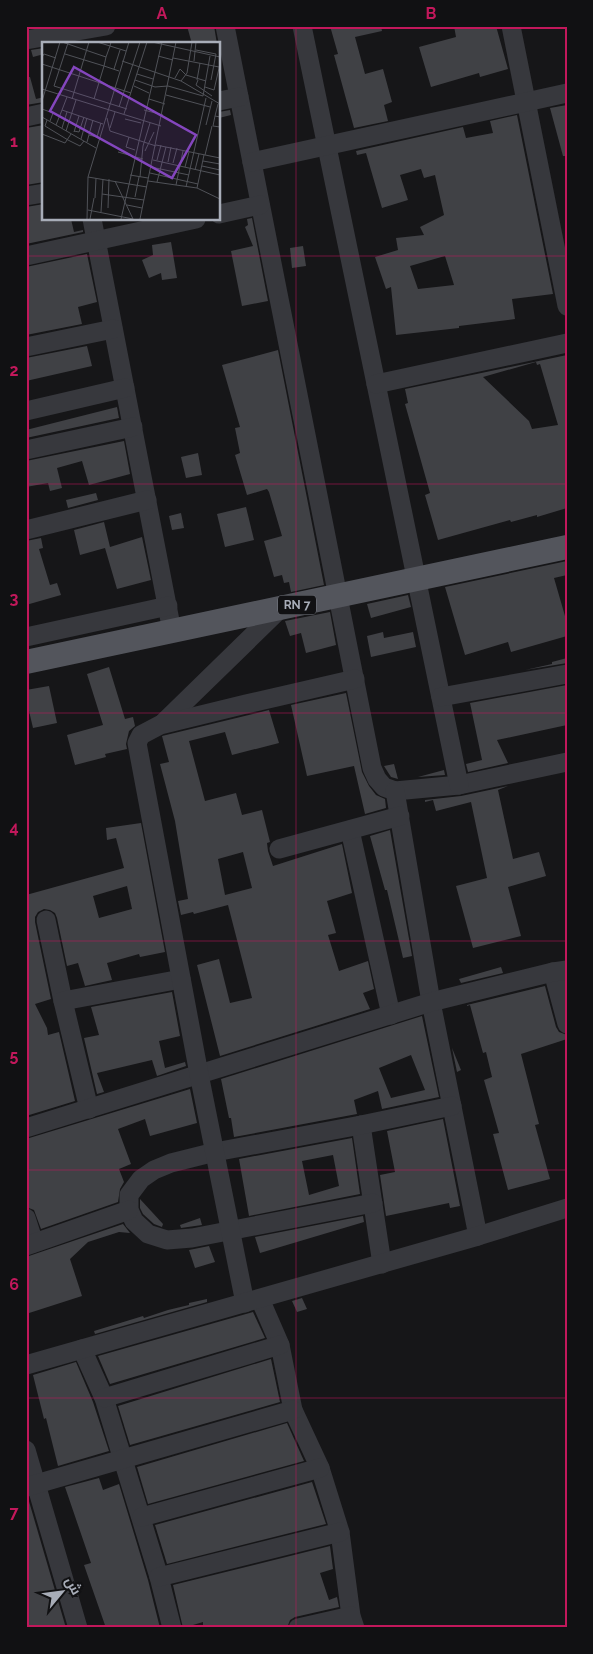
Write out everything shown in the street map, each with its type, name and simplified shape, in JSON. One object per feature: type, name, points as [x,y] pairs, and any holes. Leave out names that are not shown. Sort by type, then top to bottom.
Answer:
[{"type":"main road","name":"RN 7","points":[[26,662],[567,547]]},
{"type":"street","points":[[26,40],[106,26]]},
{"type":"street","points":[[225,26],[372,768],[377,779],[384,787],[396,791],[459,785],[567,762]]},
{"type":"street","points":[[302,26],[459,785]]},
{"type":"street","points":[[511,26],[567,306]]},
{"type":"street","points":[[252,162],[567,93]]},
{"type":"street","points":[[220,101],[239,97]]},
{"type":"street","points":[[26,117],[42,113]]},
{"type":"street","points":[[26,196],[42,193]]},
{"type":"street","points":[[220,214],[260,205]]},
{"type":"street","points":[[92,220],[172,631]]},
{"type":"street","points":[[26,256],[191,220]]},
{"type":"street","points":[[26,347],[113,329]]},
{"type":"street","points":[[376,384],[567,343]]},
{"type":"street","points":[[26,412],[125,388]]},
{"type":"street","points":[[26,450],[133,427]]},
{"type":"street","points":[[26,530],[147,500]]},
{"type":"street","points":[[26,637],[168,606]]},
{"type":"street","points":[[160,725],[281,608]]},
{"type":"street","points":[[441,697],[567,674]]},
{"type":"street","points":[[298,1628],[353,1622],[340,1532],[320,1468],[293,1410],[280,1345],[252,1301],[230,1231],[137,743],[141,735],[160,725],[355,679]]},
{"type":"street","points":[[396,791],[431,1002],[478,1236]]},
{"type":"street","points":[[280,849],[400,816]]},
{"type":"street","points":[[350,830],[391,1015]]},
{"type":"street","points":[[46,920],[89,1109]]},
{"type":"street","points":[[26,1128],[431,1002],[560,971],[567,1024]]},
{"type":"street","points":[[63,1001],[181,978]]},
{"type":"street","points":[[373,1203],[192,1238],[167,1240],[148,1234],[134,1221],[129,1210],[129,1195],[141,1179],[154,1170],[171,1163],[215,1152],[452,1106]]},
{"type":"street","points":[[361,1125],[382,1264]]},
{"type":"street","points":[[26,1364],[382,1264],[567,1208]]},
{"type":"street","points":[[26,1218],[30,1245],[129,1210]]},
{"type":"street","points":[[104,1398],[280,1345]]},
{"type":"street","points":[[82,1349],[104,1398],[142,1517],[172,1628]]},
{"type":"street","points":[[31,1485],[293,1410]]},
{"type":"street","points":[[26,1450],[31,1485],[78,1628]]},
{"type":"street","points":[[142,1517],[320,1468]]},
{"type":"street","points":[[159,1577],[340,1532]]},
{"type":"building","points":[[187,26],[214,26],[217,42],[191,42]]},
{"type":"building","points":[[330,26],[381,26],[382,31],[355,37],[365,74],[383,69],[392,102],[384,105],[388,121],[354,128],[334,55],[338,54]]},
{"type":"building","points":[[454,26],[496,26],[508,69],[480,77],[479,73],[431,87],[419,47],[456,37]]},
{"type":"building","points":[[42,48],[42,55],[33,57],[31,50]]},
{"type":"building","points":[[26,77],[30,77],[36,99],[42,98],[42,102],[26,105]]},
{"type":"building","points":[[567,105],[567,156],[563,156],[550,108]]},
{"type":"building","points":[[230,110],[231,115],[220,118],[220,112]]},
{"type":"building","points":[[517,115],[553,294],[512,299],[515,319],[396,335],[391,287],[386,289],[375,257],[398,250],[396,238],[424,235],[420,227],[444,215],[435,175],[424,178],[421,169],[400,175],[408,200],[382,208],[366,153],[357,155],[356,151],[463,127],[466,138],[493,133],[490,121]],"holes":[[[445,256],[454,285],[418,289],[410,266]]]},
{"type":"building","points":[[42,125],[42,182],[26,185],[26,128]]},
{"type":"building","points":[[42,204],[42,220],[71,220],[74,232],[83,230],[83,232],[26,244],[26,207]]},
{"type":"building","points":[[252,218],[268,301],[242,306],[231,251],[253,246],[245,227],[248,225],[247,219]]},
{"type":"building","points":[[171,242],[177,278],[162,280],[161,273],[149,278],[142,260],[153,255],[152,245]]},
{"type":"building","points":[[303,246],[306,266],[292,268],[290,248]]},
{"type":"building","points":[[87,254],[97,302],[78,307],[82,324],[26,335],[26,267]]},
{"type":"building","points":[[87,346],[92,366],[26,381],[26,358]]},
{"type":"building","points":[[278,350],[324,585],[291,592],[289,582],[284,583],[282,575],[274,577],[264,541],[282,536],[269,492],[267,489],[247,495],[235,455],[240,453],[235,428],[240,427],[222,365]]},
{"type":"building","points":[[567,355],[567,508],[537,517],[537,515],[511,522],[510,520],[438,540],[425,495],[430,493],[405,404],[408,403],[405,389]],"holes":[[[536,362],[537,365],[540,364],[558,425],[532,429],[529,421],[483,377]]]},
{"type":"building","points":[[117,407],[119,418],[26,438],[26,430]]},
{"type":"building","points":[[124,441],[130,474],[89,485],[82,461],[57,468],[62,488],[50,491],[48,483],[26,487],[26,461]]},
{"type":"building","points":[[198,453],[202,475],[186,478],[181,457]]},
{"type":"building","points":[[96,493],[98,500],[68,508],[66,500]]},
{"type":"building","points":[[246,507],[254,540],[225,547],[217,514]]},
{"type":"building","points":[[181,513],[184,528],[172,530],[169,516]]},
{"type":"building","points":[[104,522],[110,547],[142,537],[151,580],[117,589],[105,548],[80,555],[74,530]]},
{"type":"building","points":[[41,538],[43,548],[39,549],[50,585],[57,583],[61,595],[26,605],[26,541]]},
{"type":"building","points":[[567,561],[567,575],[554,578],[567,623],[567,636],[511,652],[508,642],[465,655],[445,587]]},
{"type":"building","points":[[408,595],[411,607],[371,618],[367,604]]},
{"type":"building","points":[[330,612],[336,645],[306,653],[301,633],[290,636],[285,621]]},
{"type":"building","points":[[383,632],[384,638],[413,632],[416,647],[371,657],[367,636]]},
{"type":"building","points":[[567,658],[567,663],[525,670],[552,664],[552,662]]},
{"type":"building","points":[[109,667],[125,719],[133,717],[135,726],[129,731],[126,744],[127,749],[105,754],[106,757],[75,765],[67,735],[103,725],[87,674]]},
{"type":"building","points":[[567,685],[567,725],[497,740],[508,763],[468,772],[466,764],[482,760],[470,703]]},
{"type":"building","points":[[49,686],[57,723],[33,728],[26,690]]},
{"type":"building","points":[[346,693],[362,772],[376,795],[385,799],[386,808],[365,814],[354,766],[307,776],[291,705]]},
{"type":"building","points":[[269,710],[279,743],[232,755],[225,732],[189,741],[205,801],[236,793],[242,815],[262,810],[270,842],[267,843],[268,851],[273,866],[342,844],[352,893],[327,901],[336,933],[328,935],[339,971],[368,961],[374,989],[363,993],[370,1009],[220,1056],[197,965],[219,959],[230,1003],[252,998],[228,905],[194,914],[193,912],[181,915],[178,901],[188,899],[175,821],[160,764],[169,762],[162,736]],"holes":[[[243,852],[252,888],[225,895],[218,859]]]},
{"type":"building","points":[[394,764],[398,779],[391,777],[384,766]]},
{"type":"building","points":[[444,770],[445,775],[418,777]]},
{"type":"building","points":[[508,786],[498,790],[513,859],[539,852],[546,876],[508,887],[521,936],[473,948],[456,886],[487,878],[471,802],[436,811],[433,800],[425,802],[425,800],[461,796]]},
{"type":"building","points":[[141,823],[165,952],[140,957],[139,954],[107,963],[112,980],[85,986],[78,963],[67,966],[55,913],[44,909],[38,912],[35,922],[51,999],[35,1004],[47,1028],[48,1035],[59,1032],[75,1101],[26,1116],[26,895],[124,868],[116,838],[107,840],[106,828]],"holes":[[[127,886],[132,909],[99,918],[93,896]]]},
{"type":"building","points":[[390,830],[412,956],[403,958],[387,890],[385,890],[370,836]]},
{"type":"building","points":[[501,967],[503,973],[461,983],[459,979]]},
{"type":"building","points":[[545,986],[556,1027],[559,1032],[567,1035],[567,1039],[521,1054],[539,1124],[535,1125],[550,1179],[508,1190],[493,1134],[499,1133],[484,1080],[492,1077],[486,1052],[483,1053],[470,1005],[467,1005]]},
{"type":"building","points":[[172,992],[180,1036],[159,1041],[165,1068],[185,1062],[186,1066],[157,1076],[152,1060],[97,1073],[104,1092],[97,1094],[84,1038],[99,1035],[91,1007]]},
{"type":"building","points":[[422,1016],[439,1097],[382,1109],[378,1091],[354,1100],[357,1114],[234,1137],[221,1079]],"holes":[[[411,1055],[425,1090],[391,1098],[379,1068]]]},
{"type":"building","points":[[452,1048],[461,1070],[457,1072]]},
{"type":"building","points":[[190,1089],[197,1123],[150,1136],[145,1119],[118,1129],[131,1164],[119,1169],[124,1182],[120,1189],[118,1202],[41,1229],[34,1210],[26,1207],[26,1139]]},
{"type":"building","points":[[443,1119],[460,1206],[450,1208],[449,1203],[386,1216],[380,1175],[395,1172],[387,1131]]},
{"type":"building","points":[[352,1138],[360,1194],[249,1216],[239,1159]],"holes":[[[333,1155],[339,1186],[309,1195],[302,1161]]]},
{"type":"building","points":[[140,1199],[163,1224],[162,1227],[154,1224],[143,1214],[140,1208]]},
{"type":"building","points":[[363,1216],[364,1222],[260,1253],[255,1237]]},
{"type":"building","points":[[200,1218],[202,1225],[181,1228],[180,1225]]},
{"type":"building","points":[[123,1224],[130,1233],[119,1232],[88,1242],[70,1259],[82,1296],[26,1314],[26,1257]]},
{"type":"building","points":[[209,1246],[215,1262],[195,1268],[189,1250]]},
{"type":"building","points":[[302,1298],[307,1309],[297,1312],[292,1301]]},
{"type":"building","points":[[207,1299],[207,1302],[95,1334],[94,1331],[143,1316],[144,1318]]},
{"type":"building","points":[[253,1312],[265,1338],[110,1384],[98,1356]]},
{"type":"building","points":[[271,1359],[280,1402],[130,1445],[118,1406]]},
{"type":"building","points":[[76,1362],[93,1402],[109,1451],[58,1466],[33,1375]]},
{"type":"building","points":[[287,1423],[304,1461],[148,1504],[137,1467]]},
{"type":"building","points":[[99,1478],[103,1490],[119,1484],[148,1580],[160,1628],[106,1628],[84,1565],[91,1563],[65,1487]]},
{"type":"building","points":[[312,1482],[326,1524],[167,1564],[155,1525]]},
{"type":"building","points":[[26,1498],[28,1498],[66,1628],[26,1628]]},
{"type":"building","points":[[330,1546],[333,1569],[320,1573],[329,1600],[337,1597],[339,1607],[295,1617],[290,1620],[287,1628],[203,1628],[203,1622],[183,1628],[173,1585]]}]
